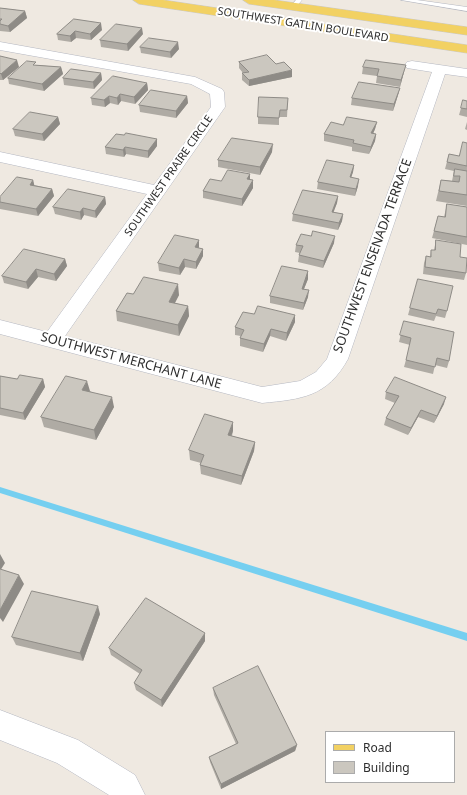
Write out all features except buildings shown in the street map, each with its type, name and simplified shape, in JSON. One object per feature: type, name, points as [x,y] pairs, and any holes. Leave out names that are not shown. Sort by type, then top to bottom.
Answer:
[{"type":"main road","name":"SOUTHWEST GATLIN BOULEVARD","points":[[139,0],[467,49]]},
{"type":"main road","name":"SOUTHWEST GATLIN BOULEVARD","points":[[249,0],[296,3],[467,31]]},
{"type":"street","name":"SOUTHWEST PRAIRE CIRCLE","points":[[0,46],[195,81],[217,92],[218,107],[51,341]]},
{"type":"street","points":[[412,65],[467,73]]},
{"type":"street","name":"SOUTHWEST ENSENADA TERRACE","points":[[262,395],[306,389],[320,381],[333,367],[440,69]]},
{"type":"street","points":[[0,157],[159,191]]},
{"type":"street","name":"SOUTHWEST MERCHANT LANE","points":[[0,327],[262,395]]},
{"type":"street","points":[[0,724],[67,751],[124,786],[129,795]]},
{"type":"lane","points":[[404,0],[467,9]]},
{"type":"waterway","points":[[0,490],[467,637]]}]
